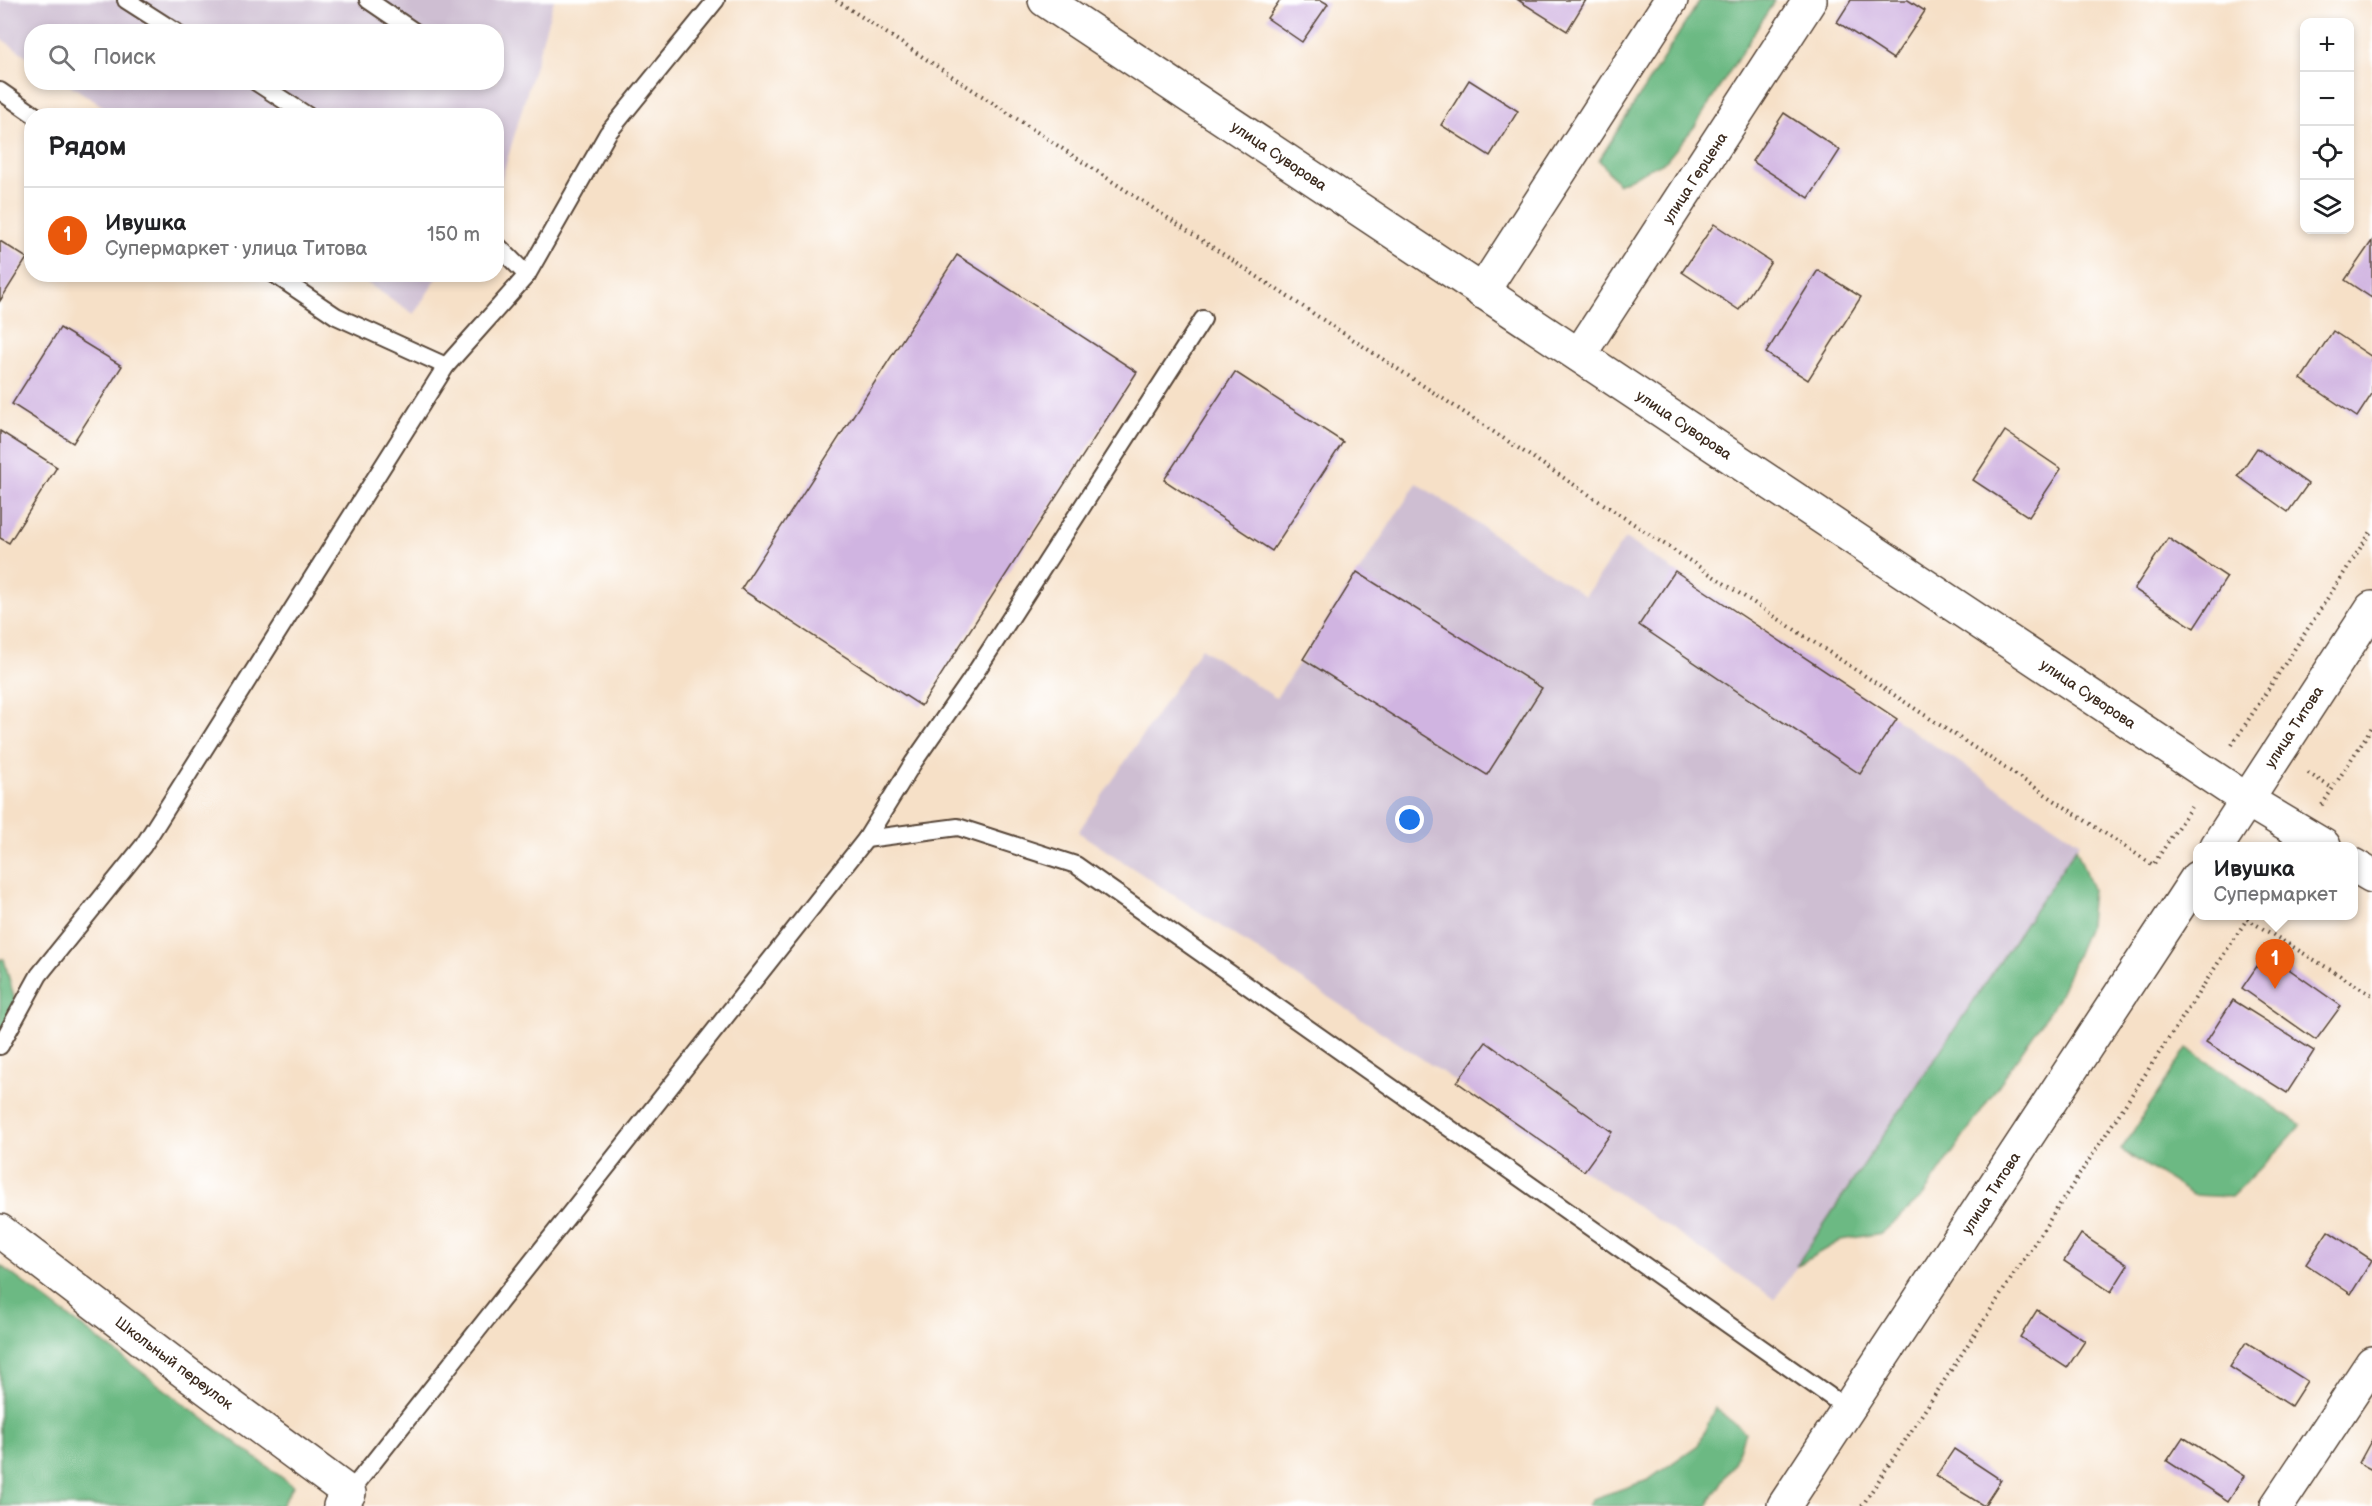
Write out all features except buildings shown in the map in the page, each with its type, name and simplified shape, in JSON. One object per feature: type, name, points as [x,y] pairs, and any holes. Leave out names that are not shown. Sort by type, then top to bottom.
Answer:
[{"type":"street","name":"улица Суворова","points":[[1045,0],[2247,800],[2317,842]]},
{"type":"street","points":[[1482,292],[1671,0]]},
{"type":"street","name":"улица Герцена","points":[[1579,355],[1810,0]]},
{"type":"street","name":"улица Титова","points":[[2220,842],[2372,608]]},
{"type":"street","points":[[2358,868],[2372,876]]},
{"type":"street","name":"улица Титова","points":[[1784,1506],[2193,885]]},
{"type":"street","name":"Школьный переулок","points":[[0,1231],[186,1373],[344,1499]]},
{"type":"street","points":[[2277,1506],[2372,1363]]},
{"type":"lane","points":[[126,0],[164,24]]},
{"type":"lane","points":[[368,0],[403,24]]},
{"type":"lane","points":[[0,1046],[39,975],[143,846],[446,366],[527,275],[608,133],[716,0]]},
{"type":"lane","points":[[268,90],[296,108]]},
{"type":"lane","points":[[0,91],[24,108]]},
{"type":"lane","points":[[504,252],[527,275]]},
{"type":"lane","points":[[286,282],[336,316],[446,366]]},
{"type":"lane","points":[[344,1499],[866,839],[913,763],[976,671],[1203,319]]},
{"type":"lane","points":[[866,839],[958,827],[1076,865],[1848,1409]]},
{"type":"path","points":[[836,0],[2153,865]]},
{"type":"path","points":[[2241,731],[2372,530]]},
{"type":"path","points":[[2332,788],[2372,727]]},
{"type":"path","points":[[1862,1506],[2246,920]]},
{"type":"path","points":[[2253,920],[2372,995]]},
{"type":"shaded area","points":[[0,0],[554,0],[504,171],[504,108],[105,108],[78,90],[504,90],[504,24],[24,24],[24,54],[0,38]]},
{"type":"shaded area","points":[[366,282],[435,282],[414,314]]},
{"type":"shaded area","points":[[1417,483],[1585,596],[1625,538],[2080,843],[1775,1299],[1584,1171],[1457,1082],[1078,832],[1201,648],[1276,698]]},
{"type":"green space","points":[[1700,0],[1775,0],[1695,126],[1666,161],[1618,184],[1599,160]]},
{"type":"green space","points":[[2076,848],[2092,889],[2089,924],[2059,997],[1923,1196],[1882,1233],[1841,1240],[1796,1266]]},
{"type":"green space","points":[[0,959],[4,959],[16,1005],[0,1045]]},
{"type":"green space","points":[[2187,1048],[2301,1125],[2231,1197],[2193,1195],[2121,1150]]},
{"type":"green space","points":[[0,1265],[293,1486],[281,1506],[0,1506]]},
{"type":"green space","points":[[1715,1408],[1745,1432],[1735,1461],[1707,1506],[1588,1506],[1592,1499],[1648,1480],[1698,1445]]},
{"type":"place","name":"Ивушка","points":[[2275,989]]}]
